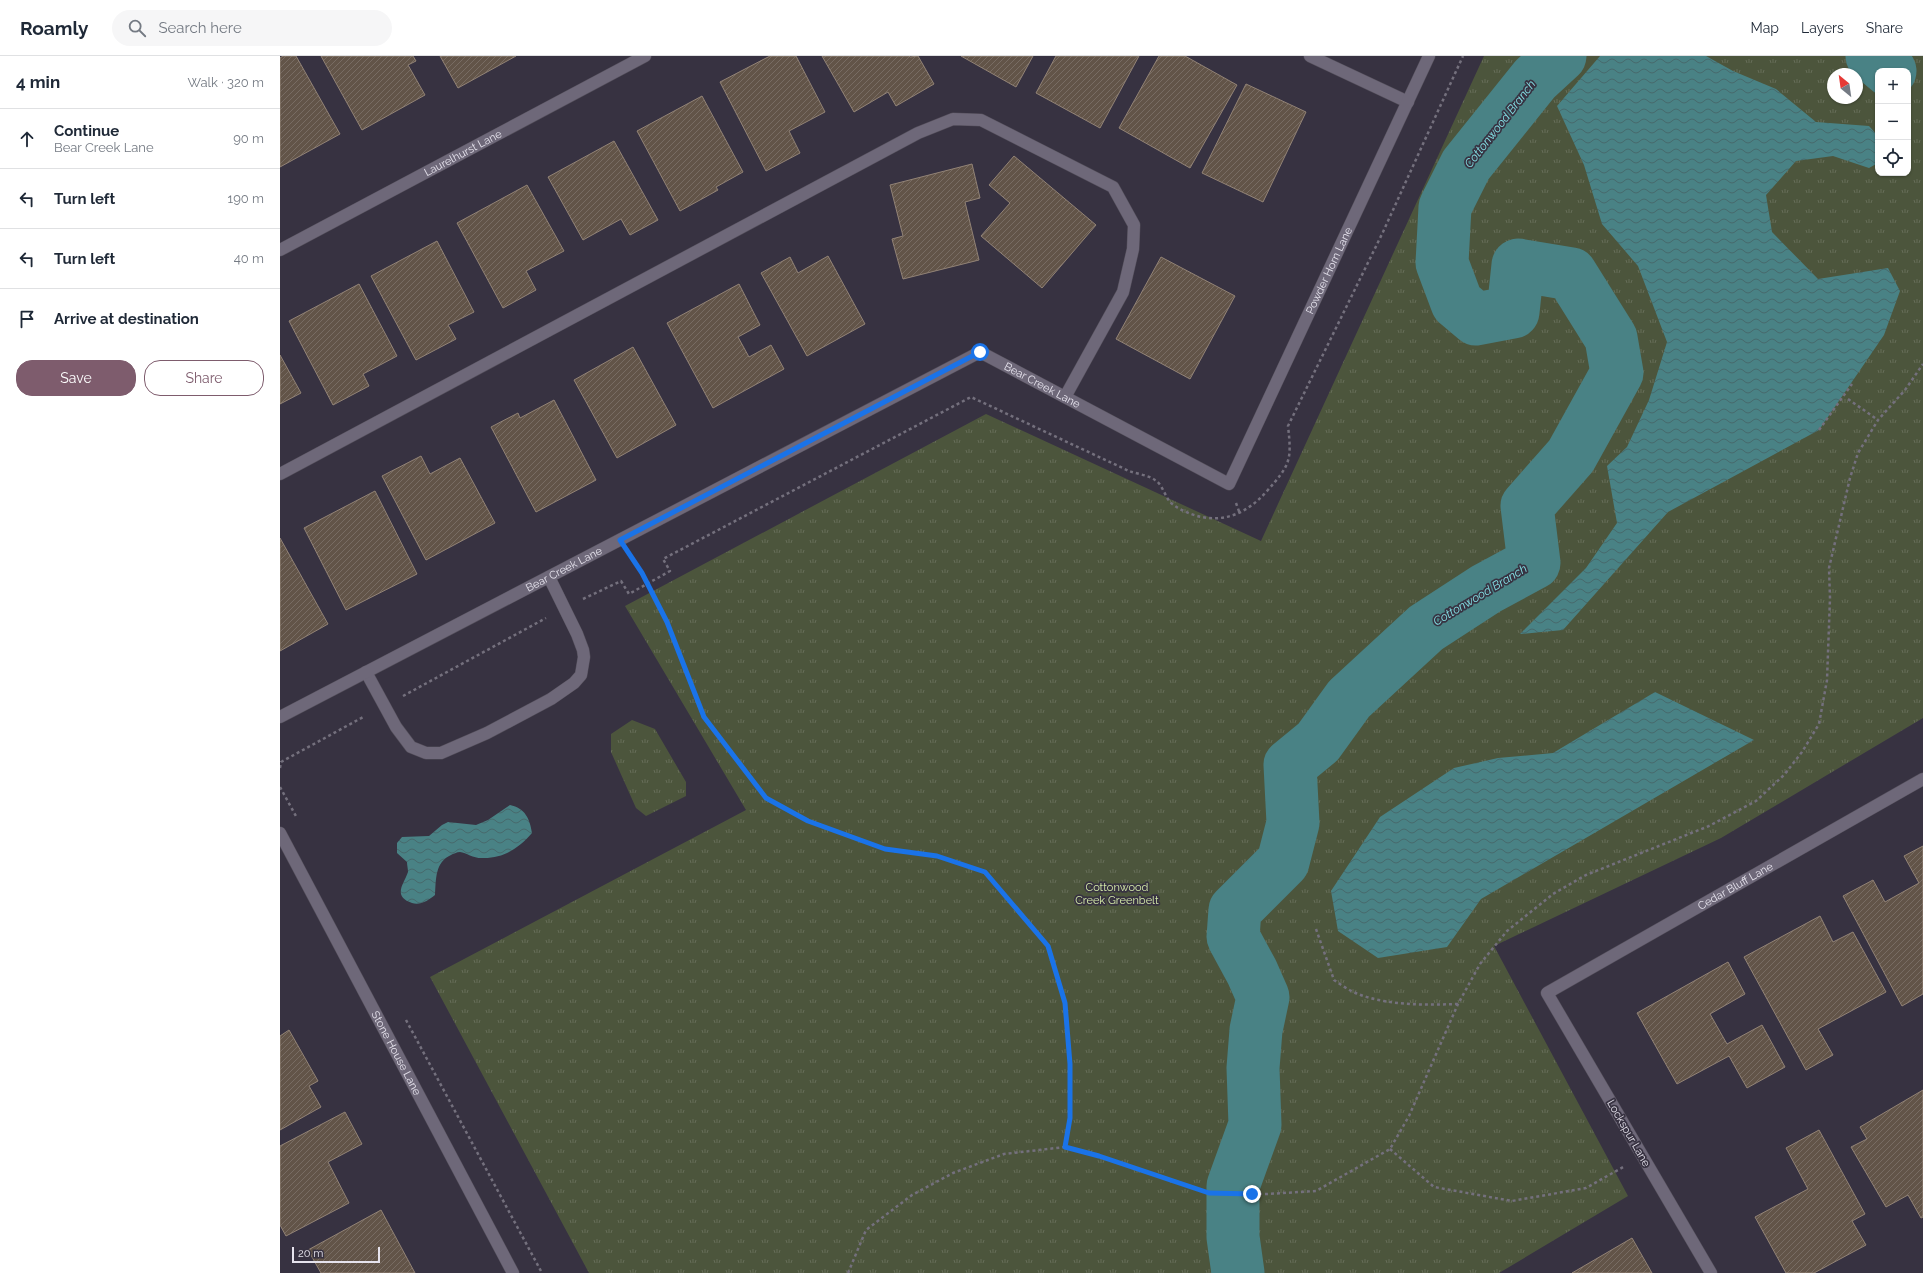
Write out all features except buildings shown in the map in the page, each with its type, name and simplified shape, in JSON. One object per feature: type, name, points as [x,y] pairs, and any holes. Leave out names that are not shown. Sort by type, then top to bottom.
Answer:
[{"type":"street","name":"Laurelhurst Lane","points":[[280,250],[645,56]]},
{"type":"street","points":[[1310,56],[1408,102]]},
{"type":"street","name":"Powder Horn Lane","points":[[1229,484],[1429,56]]},
{"type":"street","points":[[280,474],[918,133],[953,119],[981,120],[1113,187],[1134,225],[1133,249],[1123,292],[1065,397]]},
{"type":"street","name":"Bear Creek Lane","points":[[280,717],[980,352],[1229,484]]},
{"type":"street","points":[[366,672],[400,734],[411,747],[426,753],[441,753],[455,748],[551,699],[574,683],[581,675],[583,650],[549,577]]},
{"type":"street","name":"Cedar Bluff Lane","points":[[1547,993],[1923,779]]},
{"type":"street","name":"Stone House Lane","points":[[280,833],[513,1273]]},
{"type":"street","name":"Lockspur Lane","points":[[1547,993],[1711,1273]]},
{"type":"path","points":[[280,768],[281,762],[564,608],[621,581],[629,594],[648,584],[670,571],[663,559],[971,397],[1129,471],[1156,480],[1170,502],[1180,510],[1204,519],[1225,518],[1240,514],[1262,497],[1284,472],[1291,452],[1288,426],[1386,225],[1464,56]]},
{"type":"path","points":[[848,1273],[866,1230],[912,1195],[953,1173],[1004,1154],[1065,1147],[1099,1156],[1213,1193],[1252,1194],[1316,1191],[1390,1149],[1409,1116],[1458,1004],[1480,964],[1507,931],[1553,894],[1586,875],[1708,826],[1756,800],[1784,775],[1802,752],[1819,724],[1827,680],[1830,598],[1829,568],[1850,478],[1858,453],[1878,420],[1905,390],[1923,364]]},
{"type":"path","points":[[1819,430],[1852,384]]},
{"type":"path","points":[[1848,399],[1878,420]]},
{"type":"path","points":[[620,540],[648,584],[667,622],[704,717],[766,798],[808,821],[885,849],[937,856],[985,872],[1048,946],[1065,1003],[1070,1080],[1070,1118],[1065,1147]]},
{"type":"path","points":[[280,787],[299,821]]},
{"type":"path","points":[[1316,929],[1334,980],[1358,994],[1392,1003],[1421,1005],[1458,1004]]},
{"type":"path","points":[[404,1016],[542,1273]]},
{"type":"path","points":[[1390,1149],[1434,1187],[1512,1201],[1586,1188],[1643,1156]]},
{"type":"green space","name":"Cottonwood Creek Greenbelt","points":[[1484,56],[1923,56],[1923,718],[1721,838],[1494,946],[1628,1196],[1499,1273],[589,1273],[430,977],[746,810],[625,606],[986,414],[1261,541]]},
{"type":"green space","points":[[632,720],[655,729],[686,782],[686,796],[646,816],[636,808],[611,752],[611,734]]},
{"type":"water","points":[[1600,56],[1706,56],[1733,71],[1776,89],[1816,122],[1869,126],[1875,133],[1875,165],[1869,168],[1833,156],[1796,161],[1766,195],[1772,232],[1818,279],[1888,268],[1900,291],[1884,335],[1819,430],[1668,512],[1563,630],[1520,634],[1586,568],[1617,523],[1607,466],[1627,447],[1649,400],[1667,342],[1638,266],[1602,224],[1584,165],[1557,106]]},
{"type":"water","points":[[1655,692],[1754,740],[1481,899],[1447,947],[1378,958],[1338,931],[1331,891],[1380,817],[1454,768],[1498,758],[1553,753]]},
{"type":"water","points":[[510,805],[523,811],[530,823],[532,833],[522,843],[505,854],[491,858],[477,858],[460,852],[454,854],[446,858],[439,867],[436,877],[435,895],[427,901],[418,904],[412,903],[402,897],[401,889],[408,872],[407,862],[397,853],[397,843],[402,837],[429,836],[448,822],[476,825],[488,820]]},
{"type":"waterway","name":"Cottonwood Branch","points":[[1238,1273],[1233,1237],[1233,1186],[1255,1125],[1253,1068],[1256,1030],[1263,997],[1252,972],[1233,937],[1235,910],[1283,862],[1293,823],[1290,765],[1318,742],[1349,699],[1426,628],[1486,589],[1534,563],[1527,506],[1571,456],[1617,373],[1611,338],[1571,274],[1518,265],[1513,312],[1476,319],[1457,303],[1442,263],[1445,207],[1466,165],[1535,79],[1560,56]]},
{"type":"waterway","name":"Cottonwood Branch","points":[[1872,56],[1886,68]]},
{"type":"route","points":[[980,352],[620,540],[642,573],[667,622],[704,717],[766,798],[808,821],[885,849],[937,856],[985,872],[1048,946],[1065,1003],[1070,1064],[1070,1118],[1065,1147],[1099,1156],[1209,1193],[1252,1194]]}]
